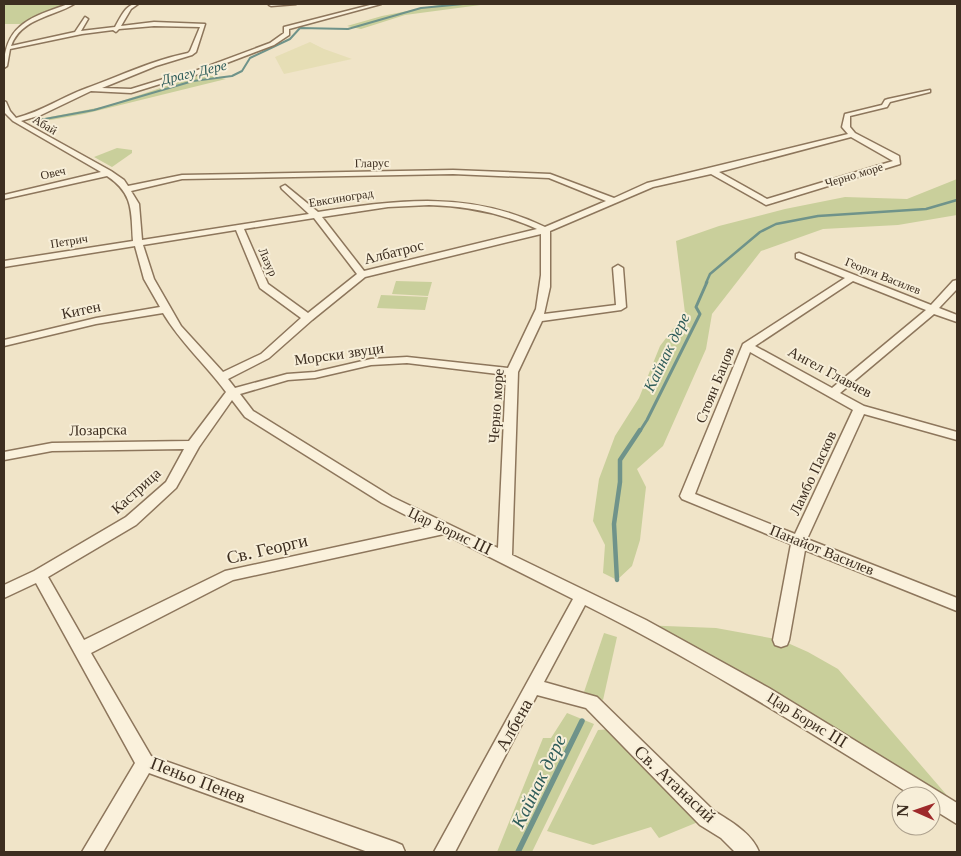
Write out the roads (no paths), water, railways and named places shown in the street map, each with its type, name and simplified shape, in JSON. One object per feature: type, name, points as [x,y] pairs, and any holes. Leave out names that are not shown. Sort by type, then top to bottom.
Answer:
[{"type":"street","points":[[4,66],[8,48],[14,34],[42,16],[72,4]]},
{"type":"street","points":[[116,30],[127,15],[129,8],[136,4]]},
{"type":"street","points":[[270,5],[294,4]]},
{"type":"street","points":[[90,89],[131,91],[172,78],[188,76],[272,44],[287,34],[286,28],[289,26],[379,4]]},
{"type":"street","points":[[333,15],[342,6]]},
{"type":"street","points":[[77,33],[85,19]]},
{"type":"street","points":[[8,48],[77,33],[116,30],[154,24],[202,25],[193,52],[190,54],[168,58],[116,81],[90,89],[39,114],[14,120]]},
{"type":"street","points":[[545,230],[650,185],[852,135],[846,127],[847,115],[885,106],[886,101],[928,91]]},
{"type":"street","name":"Абай","points":[[4,103],[7,112],[14,120],[82,159]]},
{"type":"street","name":"Черно море","points":[[712,171],[766,202],[897,162],[896,158],[852,135]]},
{"type":"street","name":"Цар Борис III","points":[[82,159],[108,173],[127,189],[135,204],[138,242],[149,279],[177,328],[250,414],[387,500],[640,625],[763,693],[914,786]]},
{"type":"street","name":"Гларус","points":[[127,189],[182,177],[453,172],[550,176],[615,201]]},
{"type":"street","name":"Овеч","points":[[4,197],[108,173]]},
{"type":"street","points":[[284,187],[316,215],[362,275]]},
{"type":"street","name":"Евксиноград","points":[[138,242],[388,204],[441,201],[498,210],[545,230]]},
{"type":"street","name":"Лазур","points":[[239,227],[264,286],[308,318]]},
{"type":"street","name":"Черно море","points":[[505,557],[512,372],[521,349],[538,318],[545,284],[545,230]]},
{"type":"street","name":"Албатрос","points":[[221,378],[265,356],[308,318],[362,275],[545,230]]},
{"type":"street","name":"Петрич","points":[[4,264],[138,242]]},
{"type":"street","name":"Георги Василев","points":[[799,256],[957,320]]},
{"type":"street","points":[[538,318],[621,307],[618,268]]},
{"type":"street","name":"Стоян Бацов","points":[[687,496],[747,346],[852,277]]},
{"type":"street","points":[[833,394],[932,310],[957,283]]},
{"type":"street","name":"Китен","points":[[4,343],[96,321],[166,309]]},
{"type":"street","name":"Ангел Главчев","points":[[747,346],[860,409],[957,436]]},
{"type":"street","name":"Морски звуци","points":[[231,393],[287,377],[315,375],[371,362],[407,360],[512,372]]},
{"type":"street","name":"Кастрица","points":[[4,592],[39,575],[131,521],[171,485],[193,445],[231,393]]},
{"type":"street","name":"Ламбо Пасков","points":[[781,640],[799,541],[860,409]]},
{"type":"street","name":"Лозарска","points":[[4,456],[52,447],[193,445]]},
{"type":"street","name":"Панайот Василев","points":[[687,496],[957,605]]},
{"type":"street","name":"Св. Георги","points":[[81,650],[230,576],[445,529]]},
{"type":"street","name":"Пеньо Пенев","points":[[39,575],[145,762],[395,852]]},
{"type":"street","name":"Албена","points":[[444,852],[582,596]]},
{"type":"street","name":"Св. Атанасий","points":[[534,687],[591,702],[707,818],[728,831],[749,852]]},
{"type":"street","points":[[92,852],[145,762]]},
{"type":"street","name":"Цар Борис III","points":[[941,803],[957,814]]},
{"type":"waterway","name":"Драгу Дере","points":[[34,121],[94,110],[193,81],[232,76],[242,71],[250,58],[290,39],[300,28],[348,29],[421,8],[463,4]]},
{"type":"waterway","name":"Кайнак дере","points":[[706,283],[710,274],[760,232],[776,224],[818,216],[926,209],[957,200]]},
{"type":"waterway","name":"Кайнак дере","points":[[640,431],[700,314],[696,307],[707,282]]},
{"type":"waterway","name":"Кайнак дере","points":[[617,580],[614,524],[620,482],[620,460],[640,430]]},
{"type":"waterway","name":"Кайнак дере","points":[[518,852],[582,721]]}]
